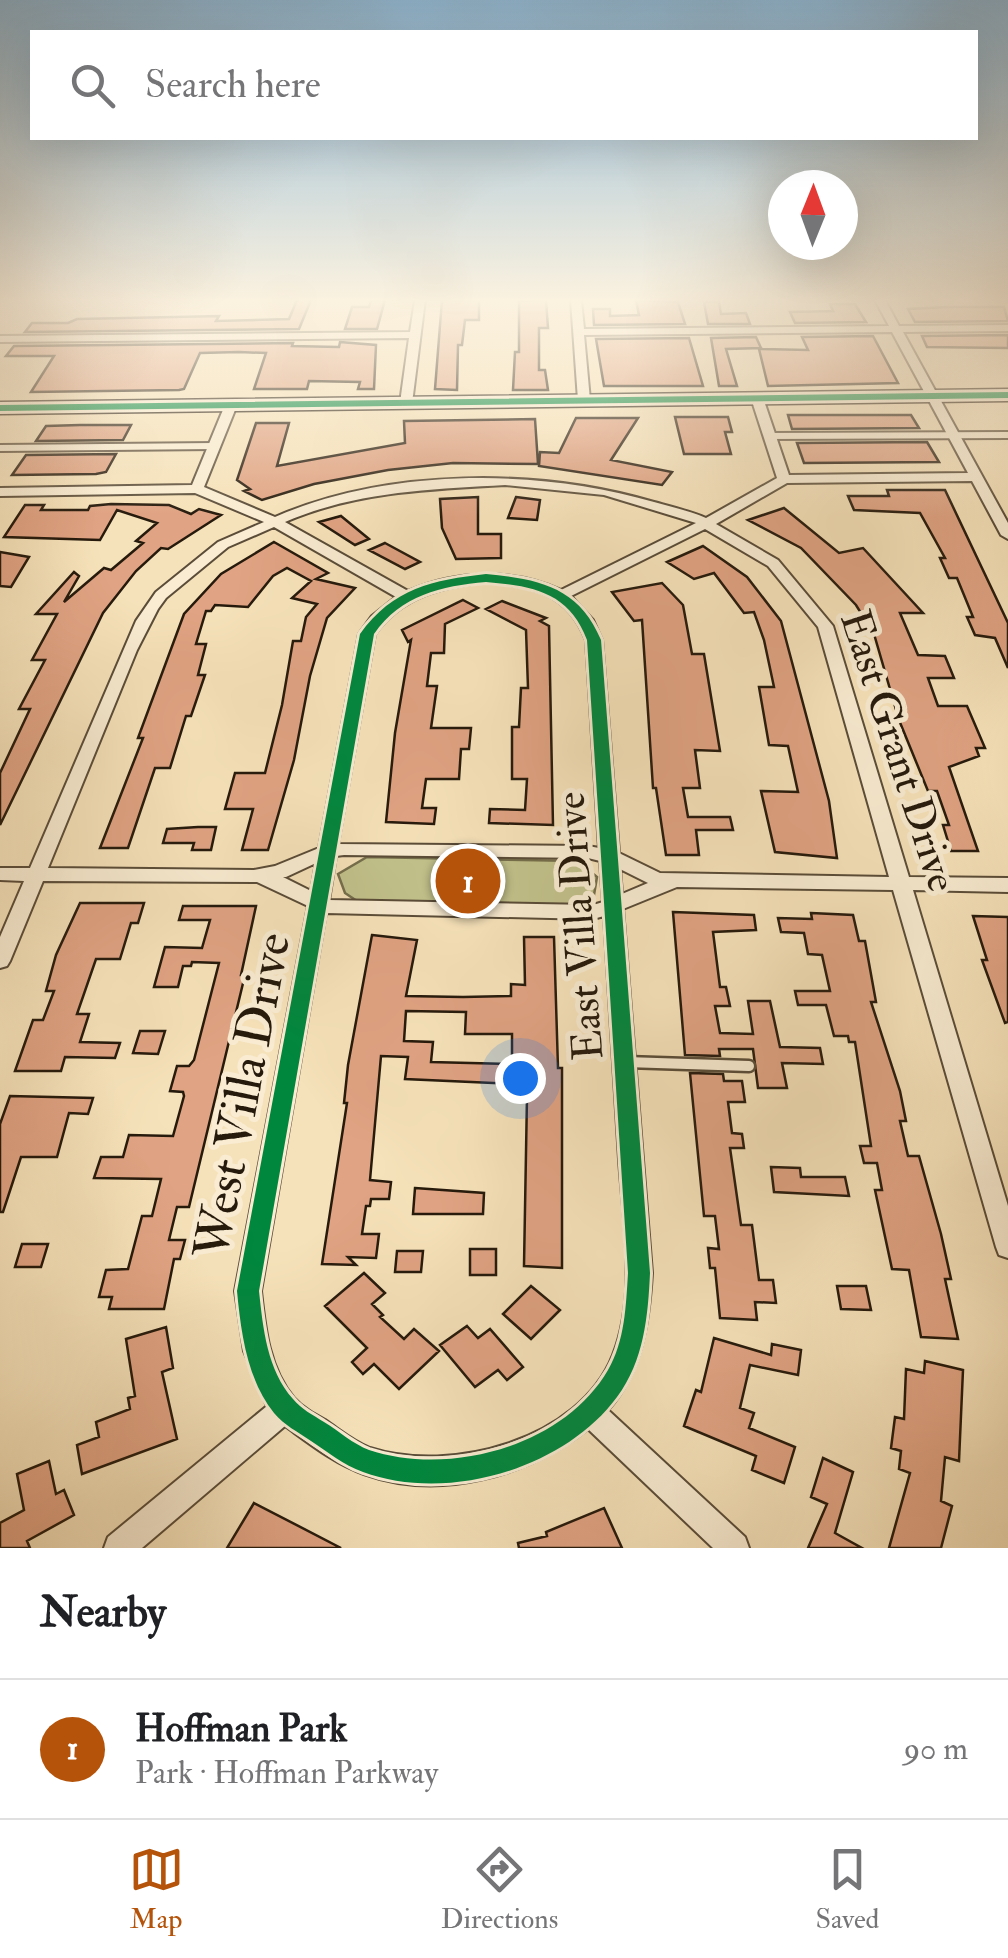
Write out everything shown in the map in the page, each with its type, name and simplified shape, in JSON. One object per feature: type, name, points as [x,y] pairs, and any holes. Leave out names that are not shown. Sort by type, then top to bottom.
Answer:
[{"type":"street","points":[[406,403],[410,372]]},
{"type":"street","points":[[582,372],[584,400]]},
{"type":"street","points":[[919,372],[1008,536]]},
{"type":"street","points":[[0,408],[1008,395]]},
{"type":"street","points":[[756,398],[784,480]]},
{"type":"street","points":[[197,489],[231,405]]},
{"type":"street","points":[[0,492],[197,489],[271,520],[406,596],[432,586],[486,578],[531,583],[562,595],[784,480],[977,477]]},
{"type":"street","name":"East Grant Drive","points":[[0,961],[148,612],[196,561],[271,520],[383,489],[489,481],[592,490],[631,498],[707,523],[754,548],[778,567],[816,609],[844,681],[1008,1247]]},
{"type":"street","name":"East Villa Drive","points":[[562,595],[584,616],[594,640],[640,1272],[630,1349],[611,1387],[590,1412]]},
{"type":"street","name":"West Villa Drive","points":[[406,596],[375,620],[367,634],[248,1290],[258,1360],[285,1409],[367,1462],[425,1470],[480,1467],[529,1451],[590,1412]]},
{"type":"street","points":[[0,874],[254,876],[294,868],[328,850],[588,852],[611,856],[657,879],[683,882],[1008,885]]},
{"type":"street","points":[[254,876],[290,886],[320,906],[593,912],[614,908],[657,886],[683,882]]},
{"type":"street","points":[[119,1548],[285,1409]]},
{"type":"street","points":[[590,1412],[734,1548]]},
{"type":"lane","points":[[768,436],[1008,435]]},
{"type":"lane","points":[[0,448],[214,446]]},
{"type":"lane","points":[[624,1062],[749,1066]]},
{"type":"green space","points":[[367,857],[578,861],[597,877],[594,895],[575,905],[357,901],[345,893],[338,874]]},
{"type":"building","points":[[44,372],[191,372],[184,389],[179,390],[31,392]]},
{"type":"building","points":[[260,372],[375,372],[374,389],[358,389],[360,382],[309,381],[307,389],[254,389]]},
{"type":"building","points":[[436,372],[457,372],[457,390],[435,389]]},
{"type":"building","points":[[514,372],[545,372],[548,390],[513,390]]},
{"type":"building","points":[[602,372],[699,372],[703,386],[604,386]]},
{"type":"building","points":[[717,372],[733,372],[737,386],[719,386]]},
{"type":"building","points":[[765,372],[892,372],[898,383],[768,386]]},
{"type":"building","points":[[788,415],[911,415],[919,428],[792,429]]},
{"type":"building","points":[[675,417],[728,417],[732,432],[725,432],[731,454],[684,454]]},
{"type":"building","points":[[576,418],[638,418],[611,460],[672,472],[662,485],[539,466],[540,452],[559,453]]},
{"type":"building","points":[[535,419],[538,464],[453,463],[388,470],[314,484],[262,500],[244,491],[250,489],[237,480],[256,423],[289,423],[277,466],[405,443],[404,421]]},
{"type":"building","points":[[131,425],[123,440],[36,441],[46,426]]},
{"type":"building","points":[[927,442],[939,462],[804,463],[797,443]]},
{"type":"building","points":[[116,454],[106,472],[12,475],[26,455]]},
{"type":"building","points":[[887,490],[945,490],[1008,623],[1008,668],[995,638],[975,635],[967,617],[973,617],[957,578],[949,578],[940,558],[945,558],[920,513],[854,510],[848,496],[889,496]]},
{"type":"building","points":[[478,497],[478,534],[501,534],[501,558],[456,559],[442,528],[440,499]]},
{"type":"building","points":[[516,497],[540,500],[537,520],[508,518]]},
{"type":"building","points":[[25,505],[44,505],[41,510],[88,510],[90,506],[169,505],[191,514],[199,509],[221,515],[168,549],[161,548],[136,571],[103,613],[0,825],[0,773],[30,709],[19,709],[45,660],[32,660],[57,614],[36,614],[74,572],[79,576],[64,602],[104,568],[111,570],[143,543],[136,541],[157,523],[117,510],[100,540],[4,537]]},
{"type":"building","points":[[784,508],[839,553],[863,548],[923,613],[900,613],[918,655],[945,656],[954,678],[928,678],[938,706],[967,706],[985,748],[976,748],[979,756],[949,767],[978,851],[951,851],[943,825],[949,825],[937,791],[928,791],[899,720],[874,634],[856,605],[801,548],[748,520]]},
{"type":"building","points":[[341,516],[369,539],[355,545],[319,522]]},
{"type":"building","points":[[274,542],[328,573],[316,579],[355,588],[327,618],[310,676],[294,760],[268,850],[242,850],[253,809],[225,809],[235,773],[265,773],[293,641],[301,641],[306,617],[317,604],[292,598],[311,581],[287,568],[273,576],[248,607],[215,605],[206,611],[196,644],[206,644],[198,675],[205,675],[191,716],[186,716],[170,768],[155,768],[128,848],[100,848],[143,738],[138,738],[184,614],[221,574]]},
{"type":"building","points":[[385,543],[420,562],[405,569],[369,550]]},
{"type":"building","points":[[703,546],[747,577],[781,621],[829,801],[837,858],[775,852],[761,791],[798,792],[788,746],[769,745],[759,687],[774,687],[754,612],[744,613],[714,573],[694,579],[667,562]]},
{"type":"building","points":[[0,552],[29,557],[11,587],[0,586]]},
{"type":"building","points":[[662,583],[683,605],[692,654],[704,654],[720,751],[695,750],[700,788],[683,788],[688,817],[730,817],[733,830],[696,830],[699,855],[666,855],[653,788],[642,620],[634,621],[612,592]]},
{"type":"building","points":[[463,600],[478,608],[445,624],[444,653],[431,653],[427,686],[437,686],[431,728],[471,728],[469,749],[461,749],[459,779],[426,779],[422,808],[436,808],[434,824],[386,822],[395,733],[411,640],[408,642],[402,630]]},
{"type":"building","points":[[502,601],[546,618],[540,621],[549,626],[553,825],[489,823],[490,809],[525,810],[527,779],[512,779],[512,727],[519,727],[521,688],[528,688],[526,630],[486,609]]},
{"type":"building","points":[[216,827],[211,850],[192,850],[194,843],[163,843],[167,829]]},
{"type":"building","points":[[80,903],[144,903],[138,923],[131,923],[120,959],[96,959],[77,1014],[89,1014],[80,1042],[120,1043],[115,1058],[65,1057],[61,1071],[15,1071],[33,1020],[43,1020],[54,991],[46,991],[56,955]]},
{"type":"building","points":[[183,906],[256,906],[241,975],[245,975],[189,1207],[177,1207],[169,1240],[185,1240],[180,1259],[174,1259],[164,1309],[109,1309],[112,1297],[99,1297],[106,1270],[128,1269],[142,1216],[152,1216],[161,1179],[94,1178],[101,1157],[123,1157],[129,1135],[173,1136],[184,1096],[183,1092],[170,1091],[177,1066],[189,1066],[194,1060],[219,963],[192,962],[191,966],[183,966],[178,987],[154,987],[165,947],[202,948],[210,920],[179,920]]},
{"type":"building","points":[[673,912],[754,915],[756,930],[713,932],[720,987],[726,987],[730,1006],[715,1006],[720,1033],[753,1034],[748,1001],[770,1001],[780,1047],[820,1048],[823,1064],[782,1063],[787,1088],[758,1088],[753,1049],[719,1049],[720,1056],[685,1055]]},
{"type":"building","points":[[811,913],[853,915],[859,941],[865,941],[876,1002],[871,1002],[900,1091],[906,1121],[900,1121],[908,1156],[919,1156],[941,1234],[951,1279],[945,1279],[958,1339],[921,1337],[909,1270],[892,1269],[875,1190],[882,1190],[877,1163],[864,1163],[860,1146],[871,1146],[855,1042],[849,1042],[848,1036],[834,1036],[826,1005],[798,1005],[795,991],[830,991],[822,955],[808,954],[804,933],[781,932],[778,918],[812,919]]},
{"type":"building","points":[[973,916],[1008,917],[1005,1023],[982,960],[987,960]]},
{"type":"building","points":[[372,935],[417,940],[406,996],[463,997],[511,996],[511,984],[525,985],[524,937],[554,937],[558,1068],[562,1068],[562,1268],[524,1266],[527,1096],[515,1096],[515,1084],[405,1079],[408,1057],[381,1056],[370,1180],[391,1182],[389,1199],[371,1199],[370,1206],[366,1206],[362,1234],[379,1234],[376,1258],[348,1257],[356,1265],[322,1264],[347,1103],[348,1065]],"holes":[[[406,1011],[466,1012],[465,1034],[512,1034],[512,1064],[431,1062],[433,1042],[404,1041]]]},
{"type":"building","points":[[140,1031],[165,1031],[158,1054],[133,1053]]},
{"type":"building","points":[[690,1073],[723,1074],[724,1081],[742,1081],[745,1102],[728,1102],[732,1133],[742,1134],[744,1148],[730,1148],[741,1225],[752,1225],[759,1280],[773,1280],[776,1303],[755,1302],[757,1320],[720,1318],[715,1268],[710,1268],[708,1248],[719,1249],[715,1216],[704,1216]]},
{"type":"building","points":[[10,1096],[93,1098],[88,1114],[69,1113],[57,1157],[21,1157],[0,1212],[0,1124]]},
{"type":"building","points":[[771,1167],[800,1168],[801,1177],[845,1177],[849,1196],[774,1192]]},
{"type":"building","points":[[415,1188],[484,1193],[483,1214],[413,1214]]},
{"type":"building","points":[[22,1244],[48,1244],[41,1267],[15,1267]]},
{"type":"building","points":[[470,1249],[496,1249],[496,1275],[470,1275]]},
{"type":"building","points":[[397,1251],[423,1251],[421,1272],[395,1272]]},
{"type":"building","points":[[364,1273],[385,1293],[372,1304],[383,1315],[380,1317],[404,1339],[414,1329],[439,1351],[399,1389],[374,1364],[363,1374],[352,1362],[367,1348],[325,1306]]},
{"type":"building","points":[[531,1286],[560,1310],[531,1339],[503,1314]]},
{"type":"building","points":[[837,1286],[866,1286],[871,1310],[841,1309]]},
{"type":"building","points":[[467,1326],[478,1338],[490,1329],[523,1367],[507,1380],[498,1370],[475,1387],[440,1345]]},
{"type":"building","points":[[166,1327],[173,1368],[162,1372],[177,1439],[82,1474],[77,1445],[99,1437],[96,1422],[130,1409],[128,1398],[135,1396],[126,1339]]},
{"type":"building","points":[[714,1338],[771,1355],[772,1344],[801,1350],[798,1375],[750,1365],[740,1408],[754,1413],[749,1428],[795,1447],[784,1483],[752,1470],[756,1456],[684,1426],[696,1390],[701,1392]]},
{"type":"building","points":[[925,1361],[963,1370],[959,1461],[945,1457],[941,1501],[952,1506],[941,1548],[889,1548],[910,1473],[899,1469],[901,1451],[891,1448],[895,1417],[904,1419],[906,1369],[924,1373]]},
{"type":"building","points":[[823,1458],[853,1472],[835,1533],[862,1548],[808,1548],[827,1504],[811,1497]]},
{"type":"building","points":[[49,1461],[56,1494],[64,1490],[74,1515],[27,1541],[30,1548],[0,1548],[0,1523],[24,1510],[17,1474]]},
{"type":"building","points":[[254,1503],[341,1548],[227,1548]]},
{"type":"building","points":[[604,1508],[622,1548],[519,1548],[518,1543],[547,1536],[546,1532]]},
{"type":"cycle path","points":[[0,408],[1008,395]]},
{"type":"cycle path","points":[[486,578],[537,586],[566,599],[587,623],[594,640],[639,1273],[637,1304],[629,1348],[617,1376],[588,1413],[562,1433],[531,1449],[464,1469],[397,1469],[354,1455],[283,1406],[262,1365],[248,1291],[367,634],[377,619],[404,598],[435,586],[486,578]]},
{"type":"place","name":"Hoffman Park","points":[[468,881]]}]
